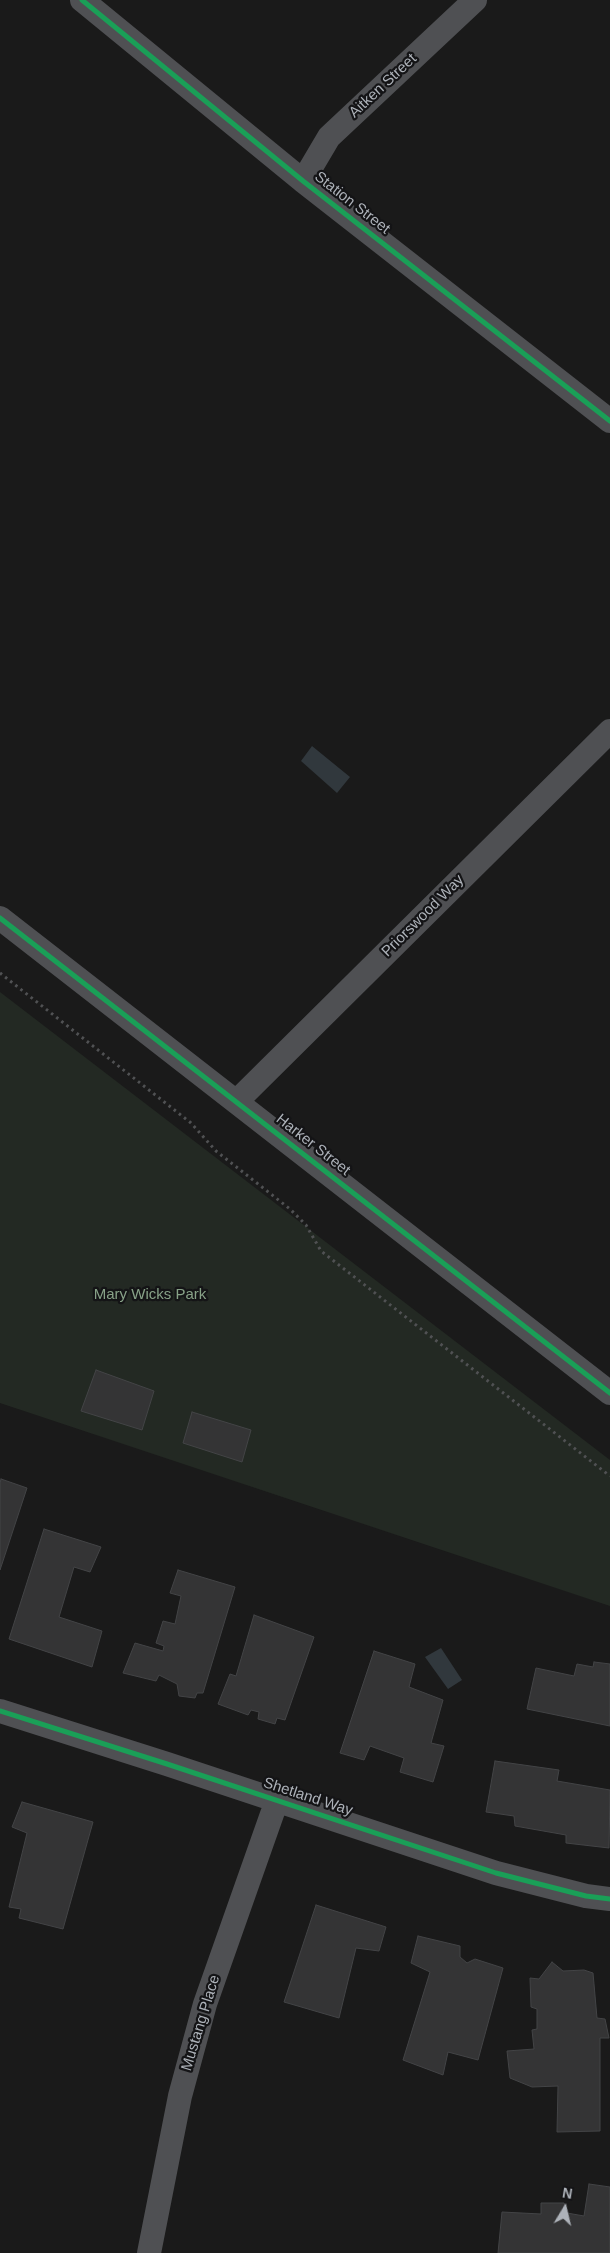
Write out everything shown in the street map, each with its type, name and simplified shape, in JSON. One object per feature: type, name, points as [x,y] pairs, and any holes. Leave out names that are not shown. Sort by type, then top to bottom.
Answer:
[{"type":"street","name":"Station Street","points":[[82,0],[303,181],[610,421]]},
{"type":"street","name":"Aitken Street","points":[[303,181],[329,137],[474,0]]},
{"type":"street","name":"Priorswood Way","points":[[237,1101],[610,731]]},
{"type":"street","name":"Harker Street","points":[[0,918],[610,1393]]},
{"type":"street","name":"Shetland Way","points":[[0,1711],[496,1873],[586,1896],[610,1899]]},
{"type":"street","name":"Mustang Place","points":[[149,2253],[180,2096],[205,2004],[277,1800]]},
{"type":"path","points":[[0,972],[191,1123],[216,1151],[296,1214],[306,1225],[321,1251],[610,1476]]},
{"type":"green space","name":"Mary Wicks Park","points":[[0,992],[610,1460],[610,1606],[0,1403]]},
{"type":"shaded area","points":[[312,746],[350,777],[337,793],[301,761]]},
{"type":"shaded area","points":[[441,1648],[462,1680],[448,1689],[425,1657]]},
{"type":"building","points":[[96,1370],[154,1391],[142,1430],[81,1411]]},
{"type":"building","points":[[192,1412],[251,1430],[242,1462],[183,1443]]},
{"type":"building","points":[[1,1479],[27,1488],[0,1570],[0,1483]]},
{"type":"building","points":[[44,1529],[101,1547],[90,1572],[74,1567],[59,1617],[102,1631],[92,1667],[9,1639]]},
{"type":"building","points":[[178,1570],[235,1587],[203,1693],[197,1693],[195,1698],[179,1696],[177,1684],[159,1675],[156,1681],[123,1673],[135,1643],[163,1651],[164,1646],[156,1643],[163,1621],[175,1624],[181,1596],[170,1593]]},
{"type":"building","points":[[254,1615],[314,1637],[285,1720],[277,1718],[275,1724],[258,1719],[259,1712],[251,1710],[248,1715],[218,1704],[230,1674],[236,1676]]},
{"type":"building","points":[[374,1651],[415,1664],[409,1687],[443,1700],[431,1743],[444,1746],[433,1782],[400,1772],[404,1758],[370,1746],[364,1760],[340,1753]]},
{"type":"building","points":[[594,1662],[610,1664],[610,1726],[527,1709],[536,1668],[574,1676],[577,1664],[593,1667]]},
{"type":"building","points":[[495,1761],[559,1770],[557,1781],[610,1790],[609,1848],[566,1843],[566,1835],[515,1826],[514,1816],[486,1812]]},
{"type":"building","points":[[22,1802],[93,1822],[63,1929],[19,1918],[21,1909],[9,1907],[27,1833],[12,1827]]},
{"type":"building","points":[[316,1905],[386,1927],[379,1951],[356,1948],[339,2018],[284,2002]]},
{"type":"building","points":[[418,1936],[460,1946],[460,1957],[467,1963],[475,1959],[503,1968],[478,2060],[448,2052],[443,2075],[403,2060],[430,1972],[411,1963]]},
{"type":"building","points":[[552,1962],[563,1971],[584,1970],[593,1973],[597,2018],[605,2019],[609,2038],[600,2038],[600,2131],[557,2132],[558,2086],[532,2087],[510,2078],[507,2051],[534,2049],[532,2030],[537,2029],[537,2009],[531,2007],[530,1978],[539,1979]]},
{"type":"building","points":[[589,2184],[610,2187],[610,2253],[498,2253],[502,2212],[541,2214],[541,2203],[564,2203],[567,2213],[584,2216]]},
{"type":"cycle path","points":[[82,0],[303,181],[610,421]]},
{"type":"cycle path","points":[[0,918],[610,1393]]},
{"type":"cycle path","points":[[0,1711],[496,1873],[586,1896],[610,1899]]}]
